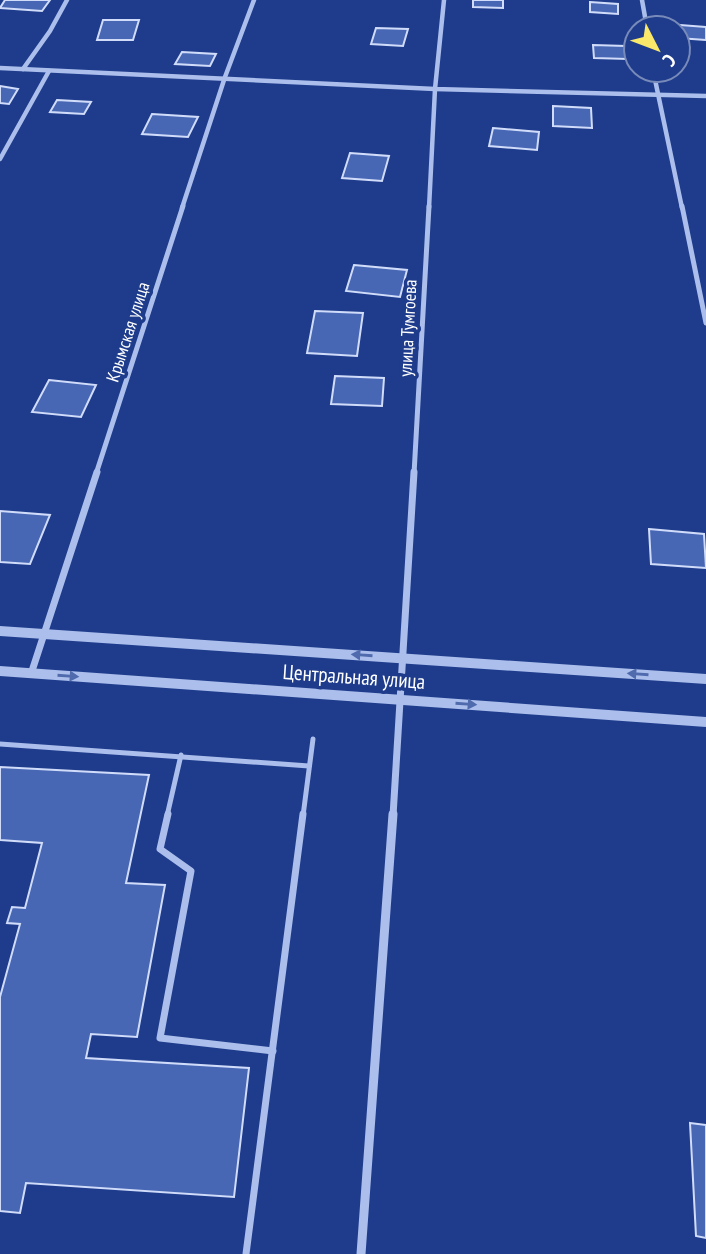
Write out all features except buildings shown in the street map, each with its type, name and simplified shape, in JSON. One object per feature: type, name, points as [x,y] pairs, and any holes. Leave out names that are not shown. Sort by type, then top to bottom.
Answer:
[{"type":"street","points":[[23,69],[67,0]]},
{"type":"street","name":"Крымская улица","points":[[31,674],[225,77],[254,0]]},
{"type":"street","name":"улица Тумгоева","points":[[360,1254],[404,658],[435,89],[444,0]]},
{"type":"street","points":[[0,68],[435,89],[706,96]]},
{"type":"street","points":[[0,159],[49,71]]},
{"type":"street","points":[[655,84],[706,323]]},
{"type":"street","name":"Центральная улица","points":[[0,631],[706,679]]},
{"type":"street","name":"Центральная улица","points":[[0,671],[706,722]]},
{"type":"lane","points":[[246,1254],[313,738]]},
{"type":"lane","points":[[0,744],[309,766]]},
{"type":"lane","points":[[181,755],[160,849],[191,871],[160,1038],[273,1051]]}]
